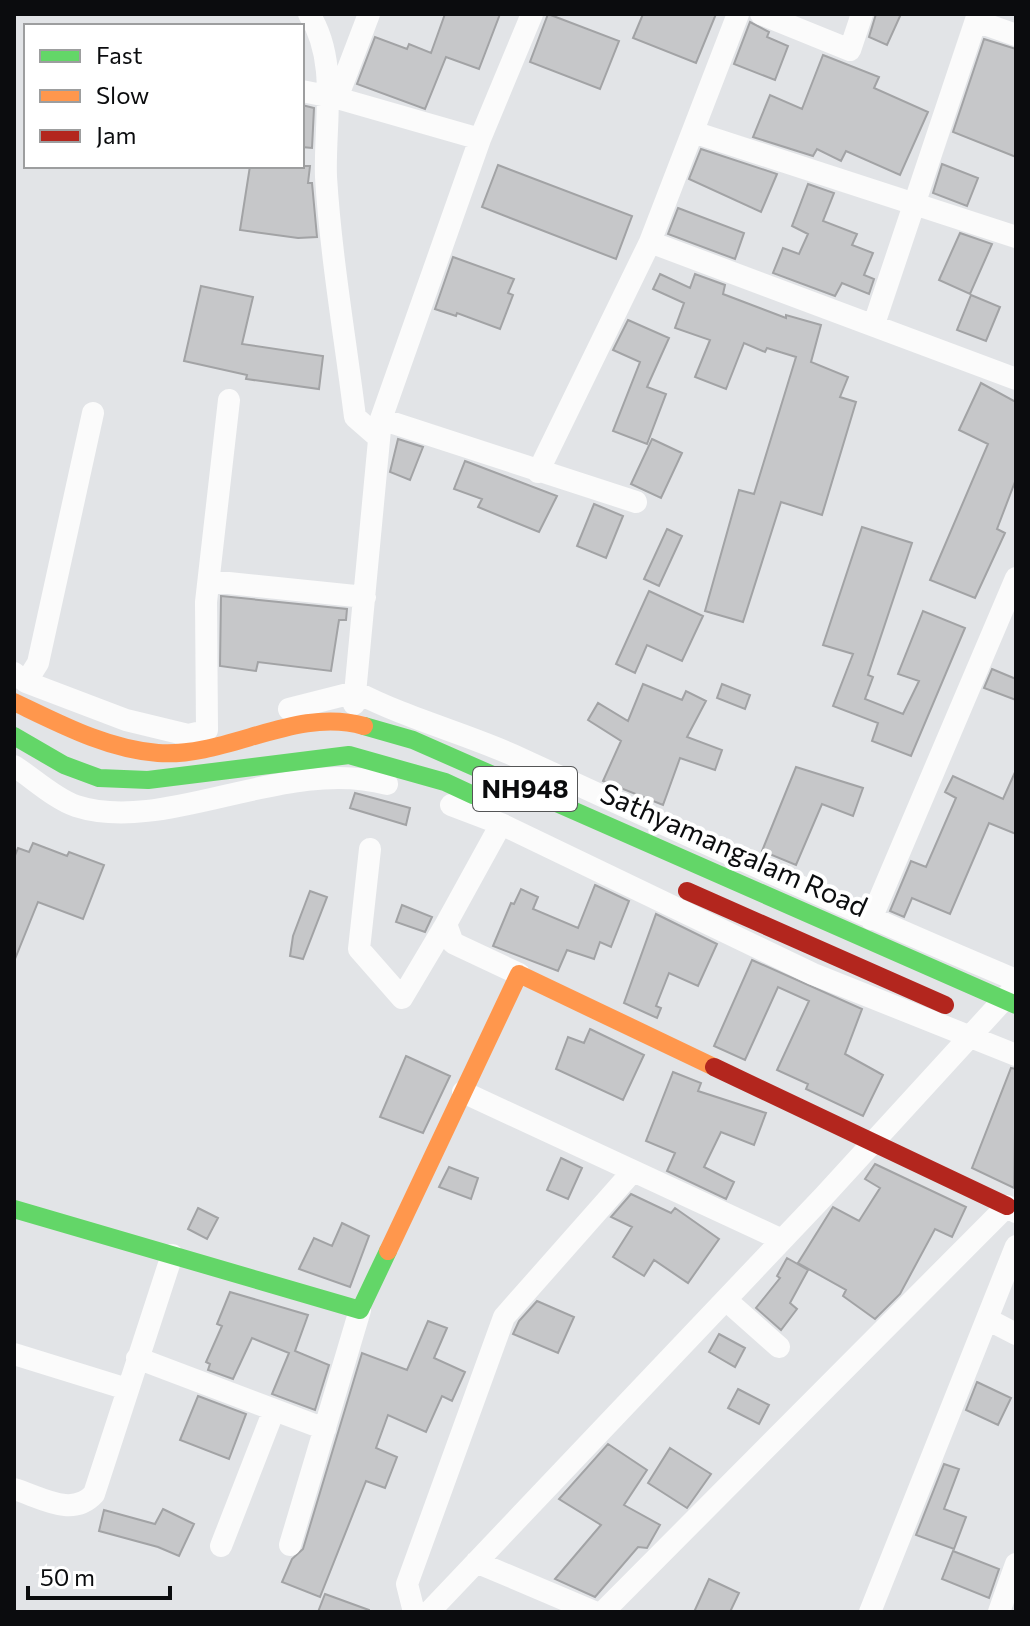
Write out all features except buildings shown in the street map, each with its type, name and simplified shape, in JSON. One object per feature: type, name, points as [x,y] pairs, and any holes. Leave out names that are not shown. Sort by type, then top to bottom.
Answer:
[{"type":"main road","name":"Sathyamangalam Road","points":[[14,702],[83,734],[118,746],[160,753],[201,749],[328,720],[351,722],[413,740],[1012,997]]},
{"type":"main road","name":"NH948","points":[[14,736],[64,765],[99,778],[148,780],[349,755],[445,782],[970,1020],[1005,1030]]},
{"type":"main road","points":[[14,1209],[360,1310],[519,974],[874,1140],[1012,1209]]},
{"type":"street","points":[[309,14],[321,36],[332,97],[326,178],[355,417],[380,429],[636,502]]},
{"type":"street","points":[[332,97],[369,14]]},
{"type":"street","points":[[349,755],[380,429],[480,139],[532,14]]},
{"type":"street","points":[[538,472],[650,242],[738,14]]},
{"type":"street","points":[[761,14],[850,50],[862,14]]},
{"type":"street","points":[[874,324],[977,18],[1016,35]]},
{"type":"street","points":[[304,91],[480,139]]},
{"type":"street","points":[[693,132],[1016,237]]},
{"type":"street","points":[[650,242],[1016,379]]},
{"type":"street","points":[[207,730],[209,581],[229,400]]},
{"type":"street","points":[[93,413],[38,663],[20,678],[126,720],[188,735],[356,692],[389,709],[466,734],[871,919],[1016,980]]},
{"type":"street","points":[[871,919],[1016,578]]},
{"type":"street","points":[[209,581],[365,597]]},
{"type":"street","points":[[14,766],[75,806],[102,810],[144,811],[258,786],[341,779],[375,781],[425,795],[501,824],[813,974],[970,1020],[1016,1055]]},
{"type":"street","points":[[370,849],[359,949],[402,998],[501,824]]},
{"type":"street","points":[[446,924],[453,943],[519,974]]},
{"type":"street","points":[[429,1612],[874,1140],[970,1020],[1012,997]]},
{"type":"street","points":[[463,1092],[782,1240]]},
{"type":"street","points":[[414,1612],[407,1584],[504,1317],[633,1171]]},
{"type":"street","points":[[603,1612],[1012,1209]]},
{"type":"street","points":[[870,1612],[1016,1246]]},
{"type":"street","points":[[14,1489],[70,1507],[84,1505],[94,1494],[172,1255]]},
{"type":"street","points":[[726,1300],[779,1347]]},
{"type":"street","points":[[290,1545],[360,1310]]},
{"type":"street","points":[[987,1319],[1016,1334]]},
{"type":"street","points":[[14,1354],[127,1389]]},
{"type":"street","points":[[137,1358],[325,1429]]},
{"type":"street","points":[[221,1546],[274,1410]]},
{"type":"street","points":[[476,1562],[594,1612]]},
{"type":"street","points":[[999,1612],[1016,1564]]},
{"type":"traffic: fast","points":[[364,726],[413,740],[1016,1005]]},
{"type":"traffic: fast","points":[[14,736],[64,765],[99,778],[148,780],[349,755],[445,782],[473,795]]},
{"type":"traffic: fast","points":[[14,1209],[360,1310],[388,1251]]},
{"type":"traffic: slow","points":[[14,702],[102,741],[158,753],[210,748],[313,722],[364,726]]},
{"type":"traffic: slow","points":[[388,1251],[519,974],[714,1067]]},
{"type":"traffic: jam","points":[[687,891],[945,1005]]},
{"type":"traffic: jam","points":[[714,1067],[1007,1206]]}]
